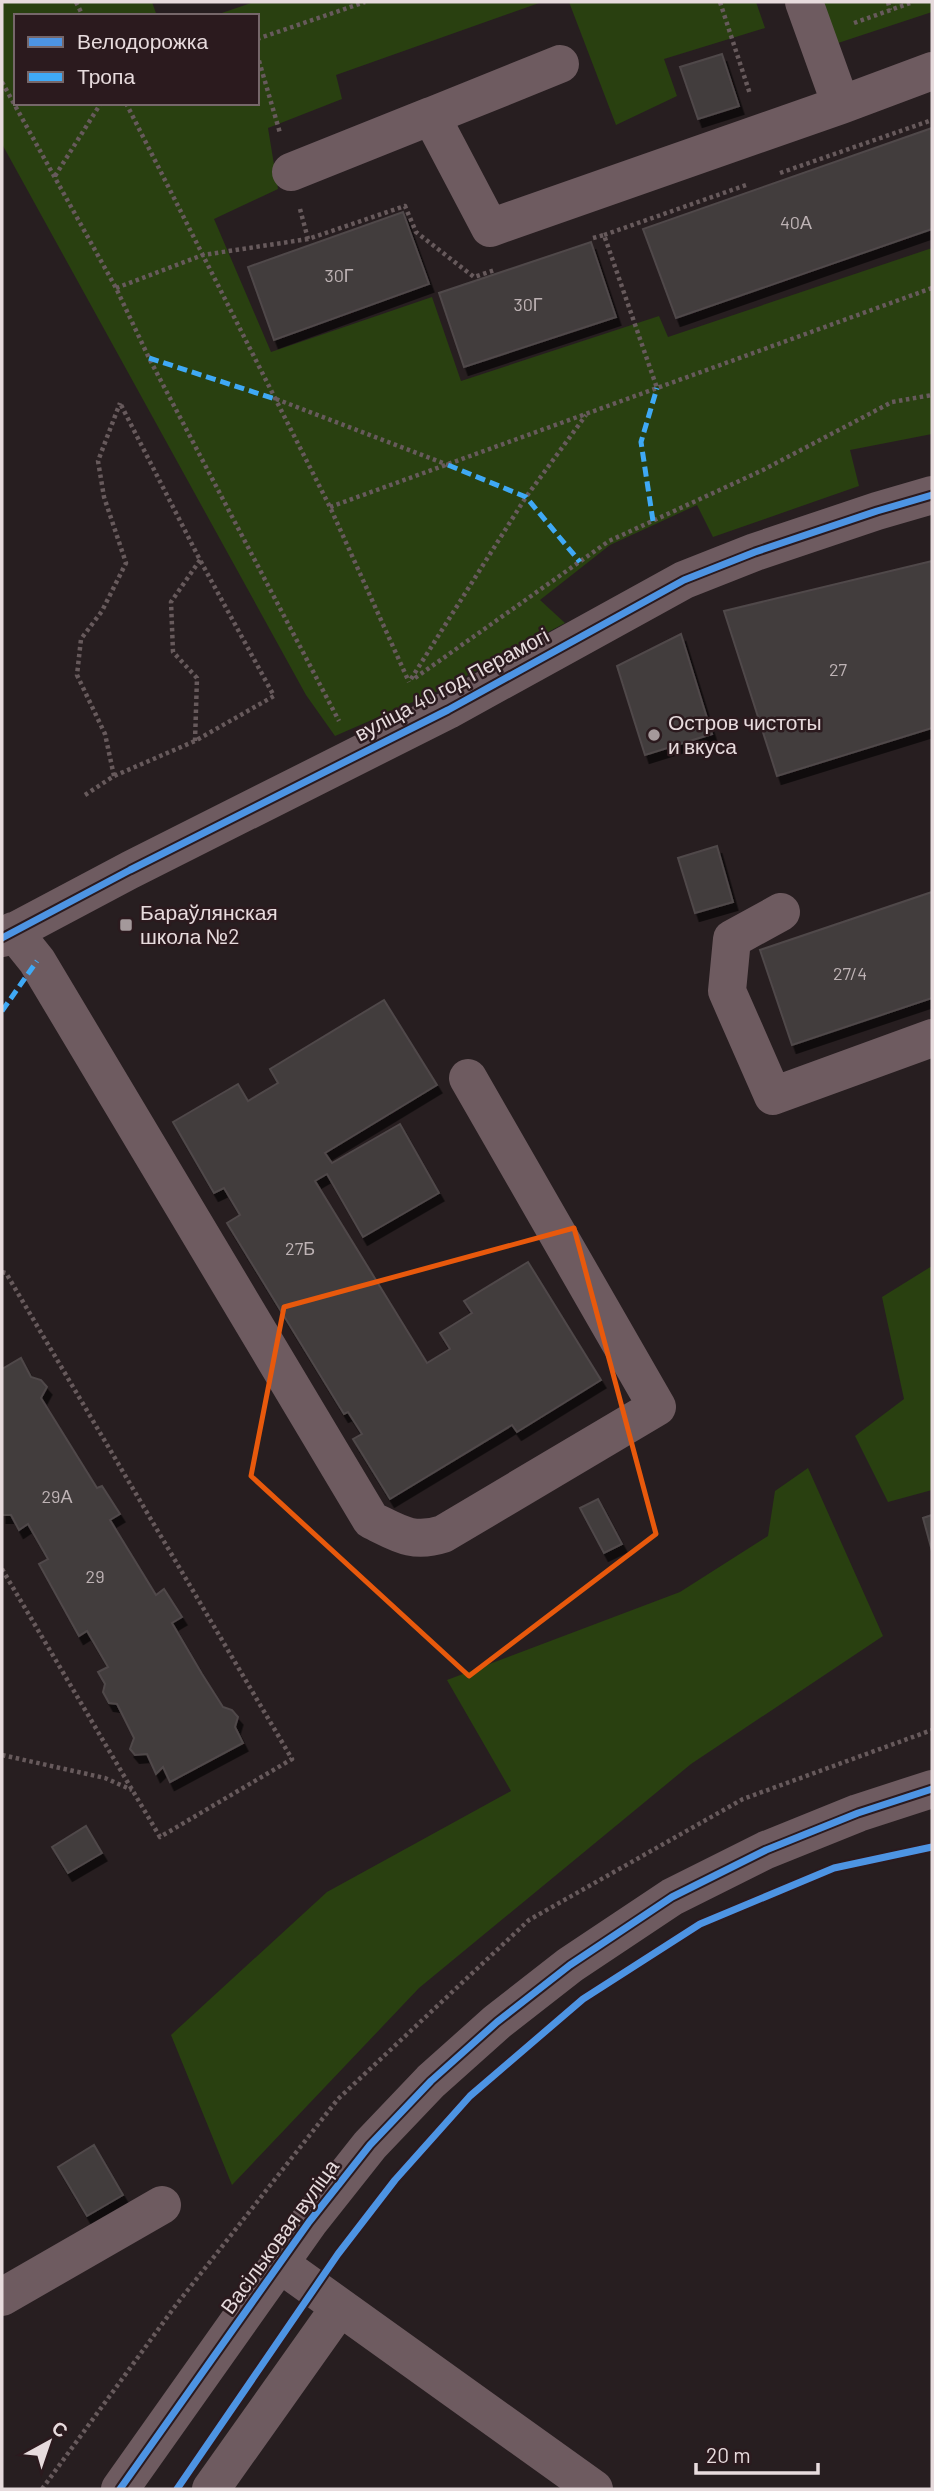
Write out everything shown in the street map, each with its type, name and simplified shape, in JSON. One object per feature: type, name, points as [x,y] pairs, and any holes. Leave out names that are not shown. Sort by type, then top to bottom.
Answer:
[{"type":"street","points":[[804,2],[841,105]]},
{"type":"street","points":[[291,172],[560,64]]},
{"type":"street","points":[[431,116],[490,228],[932,71]]},
{"type":"street","name":"вуліца 40 год Перамогі","points":[[8,934],[448,710],[684,580],[755,552],[877,510],[932,495]]},
{"type":"street","points":[[781,912],[732,939],[727,991],[773,1096],[932,1038]]},
{"type":"street","points":[[8,934],[37,961],[371,1520],[407,1538],[427,1540],[443,1534],[657,1407],[468,1078]]},
{"type":"street","name":"Васільковая вуліца","points":[[120,2489],[280,2263],[370,2145],[431,2081],[497,2022],[570,1965],[672,1897],[766,1850],[859,1813],[932,1789]]},
{"type":"street","points":[[2,2297],[162,2205]]},
{"type":"street","points":[[280,2263],[594,2489]]},
{"type":"street","points":[[211,2489],[340,2307]]},
{"type":"path","points":[[259,38],[365,2]]},
{"type":"path","points":[[720,2],[776,174],[932,120]]},
{"type":"path","points":[[888,2],[890,10]]},
{"type":"path","points":[[2,82],[14,104]]},
{"type":"path","points":[[15,105],[116,288],[149,358],[340,722]]},
{"type":"path","points":[[54,177],[100,105]]},
{"type":"path","points":[[127,105],[330,508],[409,682]]},
{"type":"path","points":[[604,234],[752,183]]},
{"type":"path","points":[[116,288],[203,255]]},
{"type":"path","points":[[330,508],[932,288]]},
{"type":"path","points":[[409,682],[609,541],[763,470],[892,402],[932,396]]},
{"type":"path","points":[[275,399],[448,465]]},
{"type":"path","points":[[85,795],[114,776],[195,741],[274,696],[200,560],[120,403],[98,461],[104,497],[125,563],[102,611],[81,639],[77,674],[106,734],[114,776]]},
{"type":"path","points":[[409,682],[526,497],[587,414]]},
{"type":"path","points":[[195,741],[197,678],[173,652],[171,602],[200,560]]},
{"type":"path","points":[[2,1272],[6,1273],[292,1759],[160,1837],[2,1569]]},
{"type":"path","points":[[2,1755],[105,1778],[132,1790]]},
{"type":"highlighted area","points":[[574,1228],[656,1534],[469,1676],[251,1476],[284,1307]]},
{"type":"green space","points":[[2,2],[152,2],[156,14],[14,14],[14,105],[259,105],[259,14],[219,14],[254,2],[542,2],[336,75],[342,99],[268,128],[278,189],[214,219],[271,352],[432,297],[461,381],[659,316],[668,337],[932,248],[932,434],[850,450],[859,486],[713,537],[697,505],[610,545],[540,600],[565,623],[438,691],[335,736],[306,695],[2,144]]},
{"type":"green space","points":[[569,2],[756,2],[765,28],[664,59],[677,96],[616,125]]},
{"type":"green space","points":[[818,2],[932,2],[932,12],[832,45]]},
{"type":"green space","points":[[932,1266],[932,1490],[888,1502],[855,1436],[904,1399],[882,1297]]},
{"type":"green space","points":[[808,1468],[883,1636],[691,1764],[419,1988],[232,2185],[171,2035],[327,1892],[511,1791],[447,1680],[680,1592],[768,1536],[775,1491]]},
{"type":"building","points":[[722,54],[739,106],[698,119],[680,67]]},
{"type":"building","points":[[932,128],[932,229],[676,318],[643,229]]},
{"type":"building","points":[[403,212],[429,284],[274,340],[248,267]]},
{"type":"building","points":[[591,242],[616,317],[464,367],[439,293]]},
{"type":"building","points":[[932,561],[932,728],[777,776],[724,611]]},
{"type":"building","points":[[681,634],[712,734],[645,755],[617,666]]},
{"type":"building","points":[[717,846],[733,902],[695,913],[678,858]]},
{"type":"building","points":[[932,892],[932,998],[792,1045],[760,950]]},
{"type":"building","points":[[384,1000],[437,1085],[325,1153],[332,1163],[400,1124],[439,1193],[363,1237],[327,1174],[315,1181],[427,1363],[450,1349],[440,1333],[472,1313],[464,1301],[528,1262],[601,1380],[517,1432],[512,1425],[390,1499],[353,1439],[362,1434],[348,1412],[344,1414],[227,1223],[240,1215],[224,1188],[214,1193],[173,1122],[238,1084],[248,1101],[278,1083],[270,1069]]},
{"type":"building","points":[[21,1358],[31,1377],[41,1380],[47,1387],[41,1398],[97,1488],[102,1486],[120,1514],[110,1520],[156,1595],[164,1589],[182,1617],[172,1623],[202,1674],[223,1707],[232,1710],[238,1717],[235,1727],[243,1743],[170,1782],[163,1767],[156,1774],[147,1754],[135,1755],[130,1749],[134,1738],[117,1704],[109,1703],[103,1692],[105,1684],[98,1672],[108,1667],[87,1631],[79,1636],[39,1564],[48,1559],[28,1524],[19,1530],[11,1515],[2,1515],[2,1369]]},
{"type":"building","points":[[598,1499],[622,1544],[604,1553],[580,1508]]},
{"type":"building","points":[[932,1515],[932,1551],[923,1518]]},
{"type":"building","points":[[86,1826],[102,1853],[68,1873],[52,1847]]},
{"type":"building","points":[[94,2145],[123,2195],[87,2216],[58,2167]]},
{"type":"marked path","points":[[149,358],[275,399]]},
{"type":"marked path","points":[[653,521],[641,442],[657,388]]},
{"type":"marked path","points":[[448,465],[526,497],[580,562]]},
{"type":"marked path","points":[[2,1011],[37,961]]},
{"type":"cycle path","points":[[2,938],[130,870],[448,710],[684,580],[755,552],[932,495]]},
{"type":"cycle path","points":[[120,2489],[309,2222],[370,2145],[431,2081],[497,2022],[570,1965],[672,1897],[766,1850],[858,1813],[932,1789]]},
{"type":"cycle path","points":[[177,2489],[338,2254],[395,2180],[470,2096],[583,1999],[700,1924],[834,1868],[932,1847]]},
{"type":"place","name":"Остров чистоты и вкуса","points":[[654,735]]},
{"type":"place","name":"Бараўлянская школа №2","points":[[126,925]]}]
